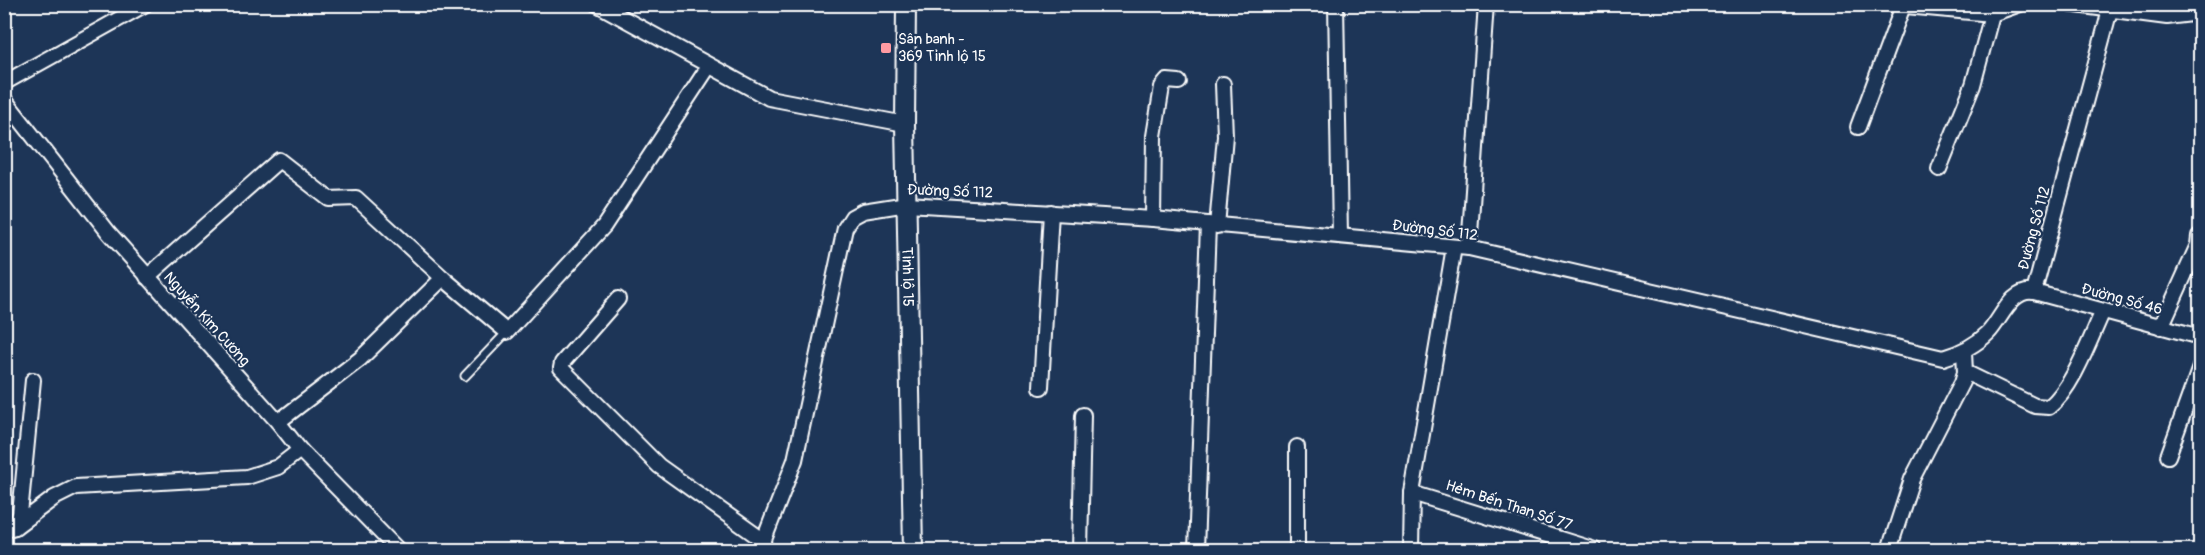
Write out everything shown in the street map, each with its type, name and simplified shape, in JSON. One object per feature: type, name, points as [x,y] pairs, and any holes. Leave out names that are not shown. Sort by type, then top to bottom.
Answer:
[{"type":"main road","name":"Tỉnh lộ 15","points":[[906,4],[905,124],[913,550]]},
{"type":"street","points":[[4,83],[146,4]]},
{"type":"street","points":[[597,4],[769,98],[905,124]]},
{"type":"street","points":[[1336,4],[1340,236]]},
{"type":"street","points":[[1469,248],[1486,4]]},
{"type":"street","points":[[1858,127],[1898,5],[1992,14],[2020,4]]},
{"type":"street","points":[[2068,4],[2110,10],[2141,9],[2167,17],[2200,13]]},
{"type":"street","name":"Đường Số 112","points":[[762,546],[795,460],[845,228],[852,218],[863,211],[907,204],[1051,212],[1469,248],[1943,358],[1964,352],[1988,333],[2014,297],[2027,291],[2034,292],[2110,10]]},
{"type":"street","points":[[1939,169],[1972,85],[1992,14]]},
{"type":"street","points":[[147,278],[279,160],[329,199],[356,198],[443,278],[507,332],[604,226],[709,66]]},
{"type":"street","points":[[1153,219],[1154,136],[1162,87],[1167,81],[1179,82]]},
{"type":"street","points":[[1196,550],[1213,225],[1225,136],[1223,84]]},
{"type":"street","name":"Nguyễn Kim Cương","points":[[4,99],[147,278],[278,422],[300,450],[398,550]]},
{"type":"street","points":[[1041,387],[1051,212]]},
{"type":"street","points":[[2161,327],[2198,245],[2199,236]]},
{"type":"street","points":[[1411,550],[1412,493],[1454,247]]},
{"type":"street","points":[[278,422],[360,359],[443,278]]},
{"type":"street","name":"Đường Số 46","points":[[2034,292],[2200,337]]},
{"type":"street","points":[[618,299],[562,363],[561,368],[659,466],[762,546]]},
{"type":"street","points":[[1965,372],[2035,406],[2049,406],[2057,400],[2103,311]]},
{"type":"street","points":[[1889,550],[1912,479],[1962,382],[1965,372],[1964,352]]},
{"type":"street","points":[[2168,456],[2200,368]]},
{"type":"street","points":[[10,529],[20,514],[33,380]]},
{"type":"street","points":[[1080,550],[1083,415]]},
{"type":"street","points":[[1297,447],[1297,550]]},
{"type":"street","points":[[10,529],[54,498],[76,487],[247,477],[278,467],[300,450]]},
{"type":"street","name":"Hẻm Bến Than Số 77","points":[[1412,493],[1595,550]]},
{"type":"lane","points":[[465,376],[507,332]]},
{"type":"place","name":"Sân banh - 369 Tỉnh lộ 15","points":[[886,48]]}]
